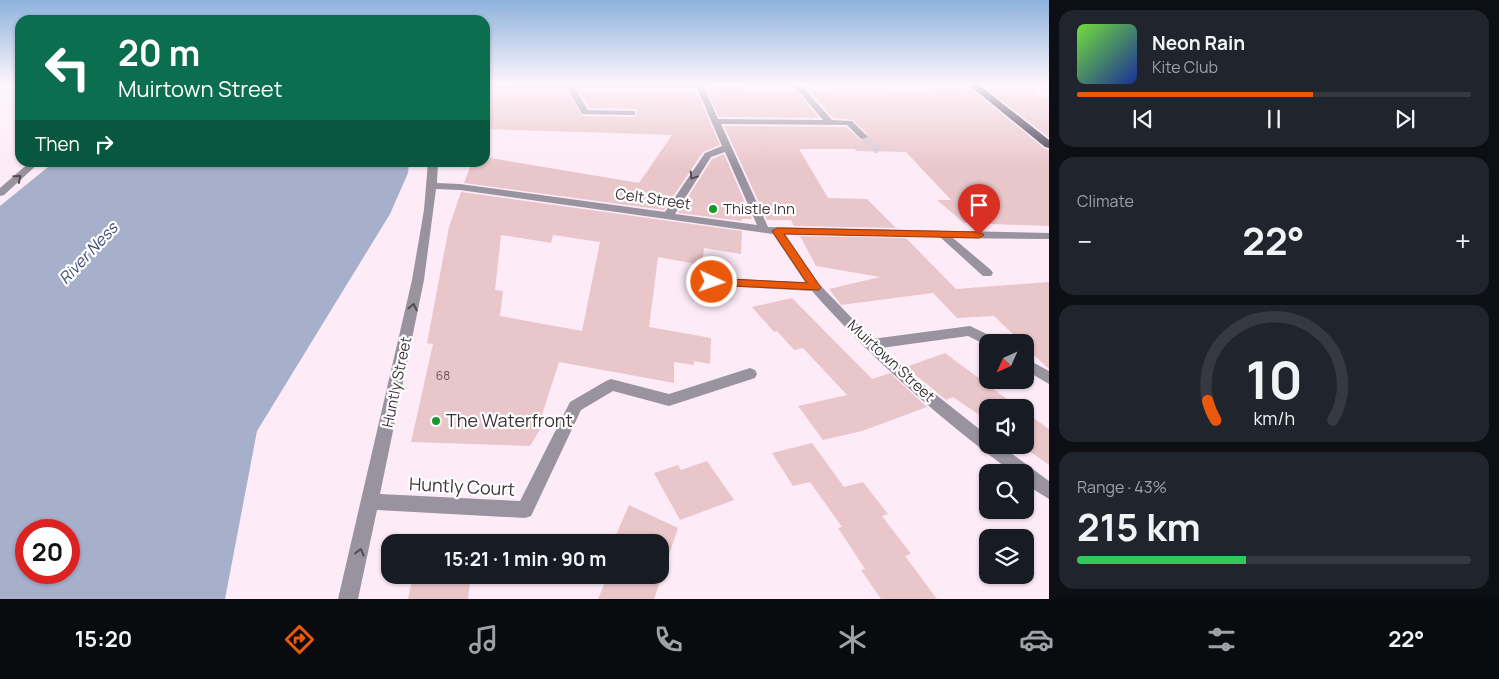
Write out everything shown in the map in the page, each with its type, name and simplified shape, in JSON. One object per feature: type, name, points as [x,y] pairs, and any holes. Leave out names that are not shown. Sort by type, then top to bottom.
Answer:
[{"type":"highway","points":[[1008,113],[1049,145]]},
{"type":"street","name":"Muirtown Street","points":[[712,113],[771,230],[815,287],[870,344],[965,430],[1012,464]]},
{"type":"street","points":[[821,113],[829,122]]},
{"type":"street","points":[[716,121],[849,123],[864,137]]},
{"type":"street","points":[[668,216],[708,155],[728,147]]},
{"type":"street","points":[[0,192],[30,167]]},
{"type":"street","name":"Huntly Street","points":[[348,599],[372,502],[418,282],[433,186],[433,167]]},
{"type":"street","name":"Celt Street","points":[[433,186],[460,187],[771,230],[1049,236]]},
{"type":"street","points":[[944,235],[987,273]]},
{"type":"street","points":[[712,282],[815,287]]},
{"type":"street","points":[[870,344],[970,331],[979,336]]},
{"type":"street","points":[[1034,369],[1049,378]]},
{"type":"street","name":"Huntly Court","points":[[372,502],[525,510],[575,406],[612,386],[669,400],[750,374]]},
{"type":"street","name":"Muirtown Street","points":[[1034,480],[1049,491]]},
{"type":"water","name":"River Ness","points":[[48,167],[409,167],[408,173],[390,214],[257,431],[225,599],[0,599],[0,206]]},
{"type":"building","points":[[490,113],[580,113],[582,116],[635,117],[636,113],[706,113],[720,145],[703,152],[664,210],[464,183],[470,167],[490,167],[490,158],[639,183],[672,135],[490,129]]},
{"type":"building","points":[[717,113],[815,113],[819,118],[719,117]]},
{"type":"building","points":[[829,113],[1001,113],[1049,150],[1049,226],[964,223],[937,200],[951,200],[906,152],[856,151],[855,149],[799,149],[828,198],[867,199],[896,228],[794,226],[791,220],[767,220],[724,126],[846,127],[862,141],[870,137],[853,120],[833,118]]},
{"type":"building","points":[[1017,113],[1049,113],[1049,138]]},
{"type":"building","points":[[724,154],[752,219],[742,219],[742,221],[678,213],[712,159]]},
{"type":"building","points":[[461,192],[742,231],[741,254],[704,248],[702,265],[658,257],[649,327],[711,338],[710,364],[694,361],[694,365],[674,362],[674,383],[559,362],[541,418],[547,418],[530,446],[411,442],[433,344],[427,343],[449,227]],"holes":[[[501,235],[551,243],[553,235],[600,242],[582,331],[500,316],[503,291],[495,290]]]},
{"type":"building","points":[[800,236],[906,238],[956,289],[1049,282],[1049,369],[1034,355],[1034,334],[1013,334],[994,316],[957,318],[933,293],[841,305],[829,289],[880,277],[816,266]]},
{"type":"building","points":[[792,298],[872,379],[890,373],[927,407],[862,431],[823,440],[798,406],[847,395],[803,348],[794,350],[777,331],[774,332],[752,307]]},
{"type":"building","points":[[945,353],[979,378],[979,389],[993,389],[1007,399],[979,399],[979,415],[953,397],[946,400],[906,367]]},
{"type":"building","points":[[1034,418],[1049,429],[1049,465],[1034,454]]},
{"type":"building","points":[[812,443],[844,487],[863,482],[888,514],[882,516],[911,554],[905,556],[937,599],[881,599],[861,570],[865,569],[838,528],[842,527],[810,482],[793,486],[772,453]]},
{"type":"building","points":[[707,461],[734,500],[680,520],[654,473],[678,465],[681,470]]},
{"type":"building","points":[[629,505],[678,528],[669,555],[669,534],[616,534]]},
{"type":"building","points":[[411,584],[470,584],[468,599],[408,599]]},
{"type":"building","points":[[604,584],[659,584],[654,599],[598,599]]},
{"type":"tunnel","points":[[864,137],[879,151]]},
{"type":"place","name":"Thistle Inn","points":[[713,209]]},
{"type":"place","name":"The Waterfront","points":[[436,421]]},
{"type":"route","points":[[712,282],[815,287],[777,231],[979,235]]}]
